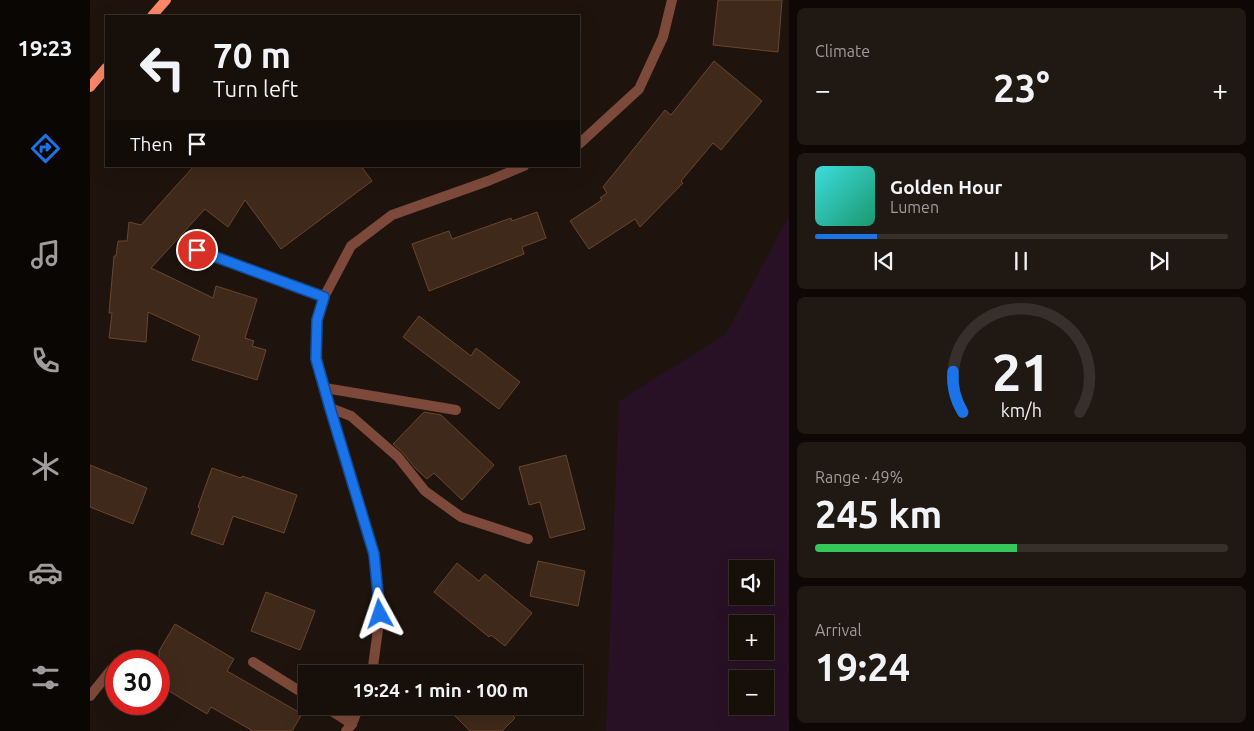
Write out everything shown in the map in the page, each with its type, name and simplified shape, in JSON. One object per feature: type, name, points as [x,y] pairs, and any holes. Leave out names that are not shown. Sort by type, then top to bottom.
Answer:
[{"type":"street","points":[[153,15],[166,0]]},
{"type":"street","points":[[580,143],[639,89],[663,37],[672,0]]},
{"type":"street","points":[[90,87],[105,69]]},
{"type":"street","points":[[373,665],[380,614],[374,554],[316,359],[317,320],[324,297],[351,246],[392,215],[522,167]]},
{"type":"street","points":[[183,245],[324,297]]},
{"type":"street","points":[[325,388],[456,410]]},
{"type":"street","points":[[330,408],[351,416],[398,457],[425,491],[461,517],[528,539]]},
{"type":"street","points":[[253,662],[298,691]]},
{"type":"street","points":[[90,696],[105,677]]},
{"type":"street","points":[[335,715],[349,727],[355,715]]},
{"type":"shaded area","points":[[789,216],[789,731],[606,731],[619,401],[726,334]]},
{"type":"building","points":[[718,0],[782,0],[778,52],[713,45]]},
{"type":"building","points":[[714,61],[762,101],[721,150],[713,143],[681,181],[683,183],[640,227],[635,219],[589,249],[570,221],[602,200],[600,198],[607,193],[603,187],[665,110],[671,115]]},
{"type":"building","points":[[193,167],[362,167],[372,181],[281,249],[245,200],[228,227],[205,209],[151,268],[213,298],[216,286],[257,299],[245,338],[254,341],[252,346],[266,350],[257,380],[192,360],[200,336],[148,312],[146,342],[109,338],[112,313],[109,313],[114,256],[116,256],[118,241],[127,241],[129,222],[141,225]]},
{"type":"building","points":[[537,212],[546,238],[522,247],[524,254],[429,291],[412,244],[449,231],[452,239],[511,218],[512,221]]},
{"type":"building","points":[[419,316],[471,356],[476,348],[520,382],[499,409],[403,337]]},
{"type":"building","points":[[424,412],[441,415],[494,465],[462,500],[434,473],[427,479],[393,444]]},
{"type":"building","points":[[566,455],[585,529],[550,538],[540,502],[529,505],[519,467]]},
{"type":"building","points":[[90,465],[147,488],[133,524],[90,507]]},
{"type":"building","points":[[212,468],[297,495],[284,533],[233,516],[223,545],[191,534],[200,508],[198,507]]},
{"type":"building","points":[[538,561],[585,571],[578,606],[530,596]]},
{"type":"building","points":[[457,563],[479,581],[485,574],[532,613],[505,646],[491,635],[489,637],[434,592]]},
{"type":"building","points":[[266,592],[315,611],[300,650],[251,631]]},
{"type":"building","points":[[175,624],[234,659],[227,671],[298,712],[298,715],[301,715],[292,731],[253,731],[211,707],[207,714],[170,692],[170,650],[160,650]]},
{"type":"building","points":[[454,715],[512,715],[515,718],[502,731],[470,731]]},
{"type":"route","points":[[197,250],[324,297],[317,320],[316,359],[374,554],[380,614]]}]
